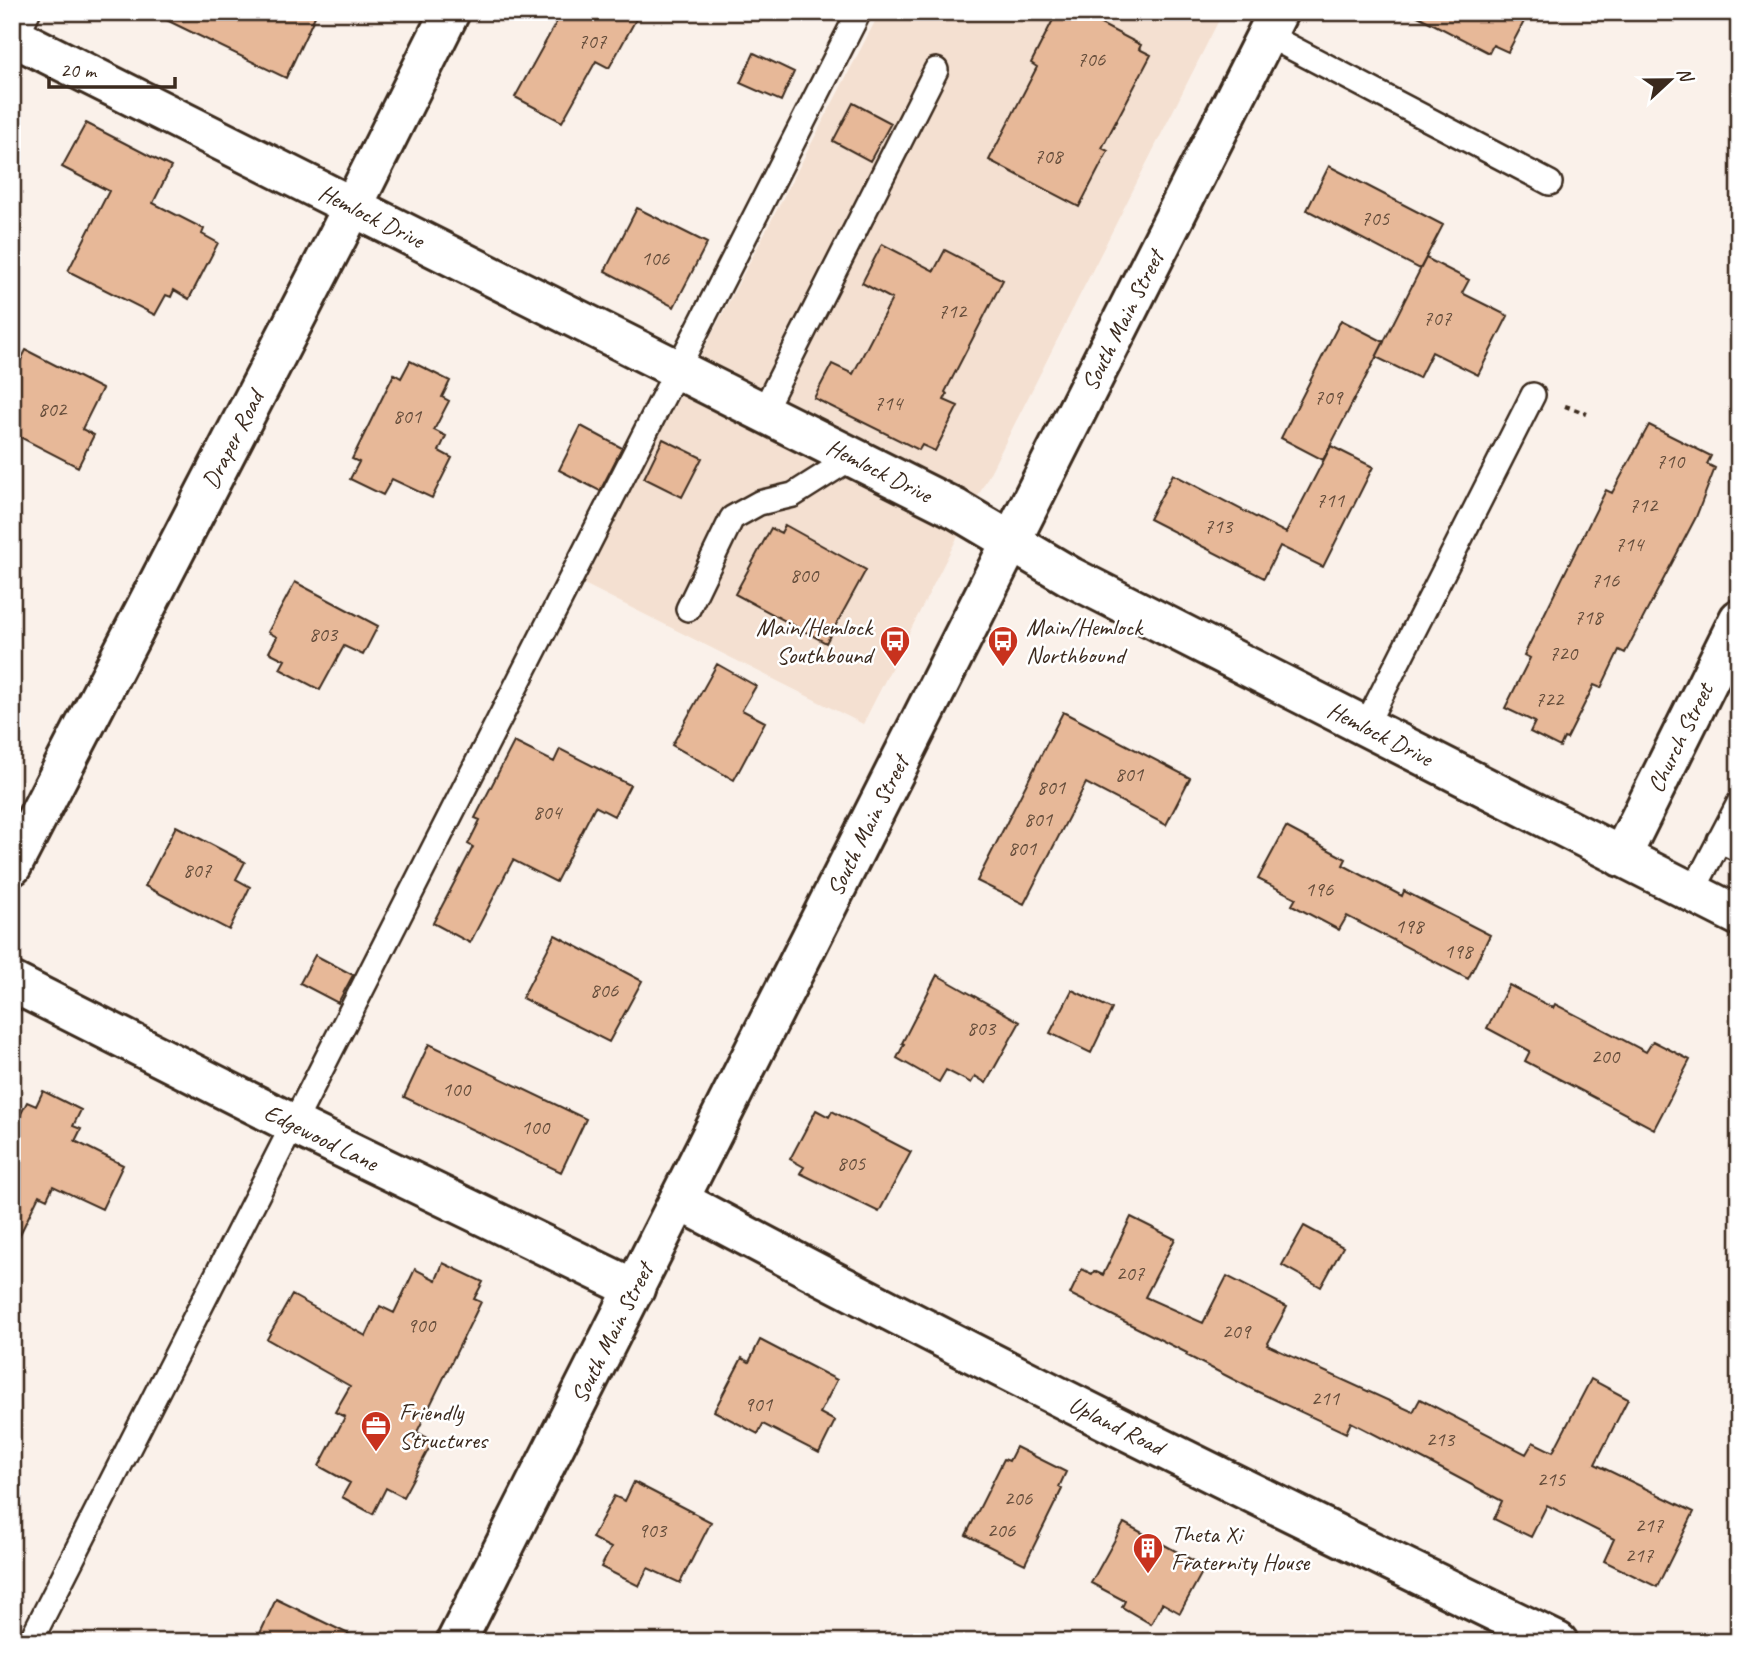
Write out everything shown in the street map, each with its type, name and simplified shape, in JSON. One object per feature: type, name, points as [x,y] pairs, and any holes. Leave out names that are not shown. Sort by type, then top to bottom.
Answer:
[{"type":"street","name":"Draper Road","points":[[12,866],[353,206],[450,12]]},
{"type":"street","name":"South Main Street","points":[[456,1642],[1273,24]]},
{"type":"street","name":"Hemlock Drive","points":[[17,33],[353,206],[956,509],[1071,577],[1739,916]]},
{"type":"street","name":"Church Street","points":[[1621,857],[1739,619]]},
{"type":"street","name":"Edgewood Lane","points":[[12,982],[295,1125],[635,1289]]},
{"type":"street","name":"Upland Road","points":[[679,1200],[952,1344],[1158,1448],[1558,1642]]},
{"type":"lane","points":[[30,1642],[859,12]]},
{"type":"lane","points":[[1273,24],[1549,183]]},
{"type":"lane","points":[[763,412],[936,71]]},
{"type":"lane","points":[[1365,727],[1532,395]]},
{"type":"lane","points":[[688,609],[732,518],[759,503],[793,495],[853,457]]},
{"type":"lane","points":[[1692,893],[1729,845],[1739,803]]},
{"type":"shaded area","points":[[880,12],[1223,12],[863,724],[582,583]]},
{"type":"building","points":[[150,12],[317,12],[286,78]]},
{"type":"building","points":[[562,12],[640,12],[609,68],[596,61],[562,122],[515,97]]},
{"type":"building","points":[[1057,12],[1078,12],[1141,45],[1139,49],[1151,55],[1102,148],[1108,151],[1079,207],[989,160],[1037,67],[1031,63]]},
{"type":"building","points":[[1410,12],[1529,12],[1508,52],[1493,45],[1489,53]]},
{"type":"building","points":[[754,53],[794,72],[781,101],[740,83]]},
{"type":"building","points":[[853,103],[891,123],[870,161],[833,141]]},
{"type":"building","points":[[86,123],[171,167],[153,203],[204,229],[202,234],[218,243],[189,299],[174,290],[171,297],[166,295],[155,315],[68,271],[109,191],[62,167]]},
{"type":"building","points":[[1329,166],[1443,225],[1420,269],[1307,210]]},
{"type":"building","points":[[637,208],[707,243],[674,307],[605,271]]},
{"type":"building","points":[[882,244],[934,271],[945,250],[1003,280],[945,392],[947,394],[944,400],[958,406],[935,451],[922,445],[919,450],[814,398],[832,364],[853,374],[892,299],[862,283]]},
{"type":"building","points":[[1426,258],[1469,280],[1462,293],[1508,316],[1478,375],[1432,352],[1419,378],[1376,357]]},
{"type":"building","points":[[1341,320],[1384,342],[1323,460],[1281,438]]},
{"type":"building","points":[[26,350],[102,389],[82,429],[94,435],[78,467],[12,433],[12,377]]},
{"type":"building","points":[[410,361],[450,381],[442,397],[449,401],[434,430],[446,436],[439,451],[452,458],[432,498],[392,479],[383,495],[350,479],[359,462],[352,459],[394,374],[401,378]]},
{"type":"building","points":[[1649,425],[1711,456],[1707,464],[1715,468],[1696,517],[1625,653],[1619,650],[1601,688],[1594,685],[1567,739],[1564,738],[1560,747],[1530,732],[1535,722],[1505,708],[1530,658],[1524,655],[1606,490],[1612,493]]},
{"type":"building","points":[[581,426],[622,448],[600,491],[559,470]]},
{"type":"building","points":[[663,439],[702,458],[682,497],[644,478]]},
{"type":"building","points":[[1331,446],[1373,467],[1323,567],[1280,546],[1264,578],[1149,519],[1173,474],[1286,533]]},
{"type":"building","points":[[785,525],[866,570],[826,643],[735,594],[771,528],[781,533]]},
{"type":"building","points":[[295,582],[378,626],[363,655],[344,646],[320,690],[280,669],[285,660],[269,652],[277,637],[268,632]]},
{"type":"building","points":[[717,664],[756,686],[742,710],[765,722],[734,780],[672,745]]},
{"type":"building","points":[[1063,712],[1190,778],[1166,825],[1086,783],[1024,904],[977,881]]},
{"type":"building","points":[[514,742],[554,762],[560,749],[630,785],[614,816],[595,806],[556,882],[513,860],[470,943],[433,923],[473,847],[468,844],[480,820],[475,818]]},
{"type":"building","points":[[176,826],[245,862],[236,879],[250,887],[229,930],[145,886]]},
{"type":"building","points":[[1286,827],[1346,859],[1343,865],[1402,896],[1404,891],[1490,935],[1468,979],[1347,916],[1339,930],[1292,905],[1296,898],[1258,879]]},
{"type":"building","points":[[555,935],[642,981],[609,1042],[522,998]]},
{"type":"building","points":[[315,955],[353,975],[338,1003],[300,983]]},
{"type":"building","points":[[937,975],[1020,1022],[986,1083],[975,1076],[971,1083],[946,1070],[939,1082],[897,1058]]},
{"type":"building","points":[[1509,985],[1553,1008],[1555,1004],[1646,1052],[1653,1041],[1690,1060],[1654,1129],[1525,1061],[1530,1051],[1487,1028]]},
{"type":"building","points":[[1072,990],[1112,1009],[1091,1053],[1050,1033]]},
{"type":"building","points":[[429,1044],[586,1119],[561,1172],[404,1097]]},
{"type":"building","points":[[43,1091],[81,1110],[73,1126],[81,1129],[75,1141],[123,1165],[102,1209],[53,1186],[47,1199],[39,1195],[12,1251],[12,1131],[27,1102],[36,1106]]},
{"type":"building","points":[[816,1110],[829,1117],[832,1111],[911,1152],[879,1212],[800,1173],[804,1167],[790,1159]]},
{"type":"building","points":[[1131,1217],[1175,1239],[1145,1297],[1203,1323],[1227,1276],[1287,1307],[1267,1345],[1413,1412],[1420,1399],[1526,1454],[1533,1442],[1553,1452],[1591,1379],[1628,1399],[1595,1464],[1694,1512],[1657,1587],[1604,1561],[1614,1539],[1547,1505],[1531,1537],[1494,1519],[1502,1501],[1440,1468],[1351,1422],[1346,1433],[1254,1390],[1070,1294],[1082,1269],[1103,1275]]},
{"type":"building","points":[[1304,1226],[1343,1247],[1321,1287],[1282,1265]]},
{"type":"building","points":[[443,1263],[483,1282],[474,1299],[481,1302],[417,1432],[433,1441],[403,1497],[386,1488],[373,1514],[342,1497],[350,1483],[319,1466],[345,1417],[335,1412],[350,1386],[267,1339],[292,1295],[366,1336],[380,1306],[394,1313],[415,1269],[436,1280]]},
{"type":"building","points":[[760,1340],[837,1380],[820,1413],[835,1421],[819,1453],[763,1424],[758,1434],[714,1411],[742,1358],[749,1362]]},
{"type":"building","points":[[1016,1447],[1066,1472],[1059,1487],[1062,1489],[1025,1564],[966,1535],[1004,1459],[1009,1461]]},
{"type":"building","points":[[634,1482],[711,1522],[680,1583],[648,1568],[639,1586],[601,1567],[611,1548],[592,1538],[614,1496],[625,1501]]},
{"type":"building","name":"Theta Xi Fraternity House","points":[[1124,1523],[1205,1567],[1180,1613],[1162,1603],[1151,1624],[1122,1607],[1125,1601],[1091,1583]]},
{"type":"building","points":[[276,1599],[365,1642],[256,1642]]},
{"type":"place","name":"Main/Hemlock Southbound","points":[[895,668]]},
{"type":"place","name":"Main/Hemlock Northbound","points":[[1003,668]]},
{"type":"place","name":"Friendly Structures","points":[[376,1453]]},
{"type":"place","name":"Theta Xi Fraternity House","points":[[1148,1575]]}]
